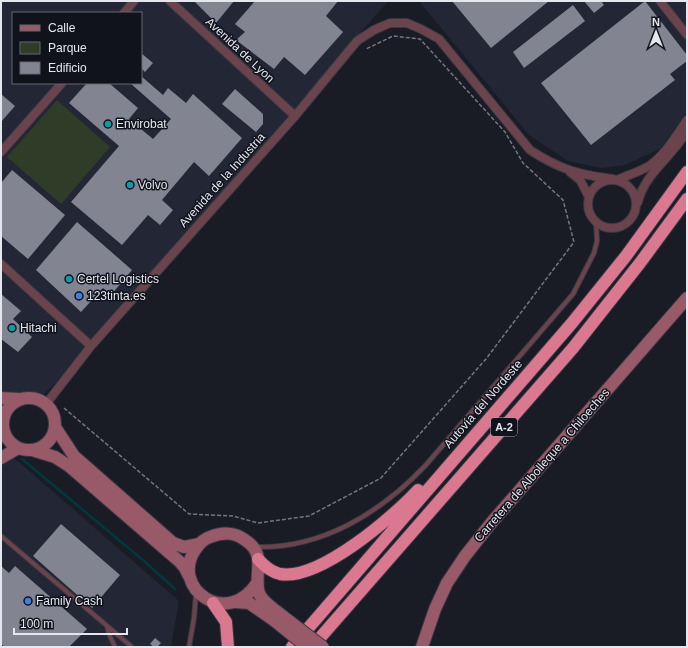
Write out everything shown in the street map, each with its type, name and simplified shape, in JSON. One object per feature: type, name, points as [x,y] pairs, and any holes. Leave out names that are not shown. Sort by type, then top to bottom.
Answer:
[{"type":"highway","name":"Autovía del Nordeste","points":[[292,647],[572,323],[626,256],[687,172]]},
{"type":"highway","name":"A-2","points":[[312,647],[573,348],[640,263],[687,199]]},
{"type":"highway","points":[[258,559],[272,572],[279,574],[295,574],[328,560],[372,532],[413,495],[518,374],[572,323]]},
{"type":"highway","points":[[213,603],[226,622],[228,647]]},
{"type":"main road","name":"Carretera de Albolleque a Chiloeches","points":[[422,647],[440,596],[465,556],[492,522],[687,298]]},
{"type":"main road","points":[[1,398],[29,398],[46,404],[53,414],[55,427],[74,456],[173,543],[184,547],[199,544]]},
{"type":"main road","points":[[20,399],[12,404],[7,410],[3,419],[3,434],[18,448],[32,450],[55,457],[69,466],[180,562],[185,568],[196,590],[202,596],[213,603],[250,603],[277,617],[323,647]]},
{"type":"main road","points":[[32,450],[45,445],[53,434],[55,427]]},
{"type":"main road","points":[[1,458],[18,448]]},
{"type":"main road","points":[[190,579],[189,566],[192,554],[199,544],[207,538],[216,534],[226,533],[236,535],[245,540],[253,547],[258,559],[259,571],[257,583],[259,593],[277,617],[307,647]]},
{"type":"main road","points":[[235,602],[252,591],[257,583]]},
{"type":"street","points":[[125,12],[134,1]]},
{"type":"street","name":"Avenida de Lyon","points":[[170,1],[295,116]]},
{"type":"street","points":[[660,1],[687,35]]},
{"type":"street","name":"Avenida de la Industria","points":[[46,404],[91,346],[295,116],[357,41],[374,30],[390,23],[407,23],[422,28],[439,39],[530,150],[549,162],[569,171]]},
{"type":"street","points":[[1,152],[61,84]]},
{"type":"street","points":[[589,197],[598,184],[615,180],[641,170],[657,159],[670,145],[687,120]]},
{"type":"street","points":[[569,171],[580,180],[589,197],[589,210],[596,222],[603,226],[612,228],[620,227],[627,223],[633,216],[640,194],[646,182],[673,152],[687,131]]},
{"type":"street","points":[[569,171],[615,180],[630,187],[634,194],[636,208]]},
{"type":"street","points":[[1,264],[91,346]]},
{"type":"lane","points":[[253,547],[290,544],[332,532],[370,513],[403,488],[425,466],[573,294],[594,253],[597,241],[596,222]]},
{"type":"lane","points":[[1,536],[132,647]]},
{"type":"lane","points":[[189,647],[194,618],[196,590]]},
{"type":"lane","points":[[107,626],[109,634],[116,647]]},
{"type":"path","points":[[64,408],[189,514],[233,516],[258,523],[309,516],[381,478],[486,359],[574,242],[564,200],[522,162],[505,132],[420,39],[393,36],[366,49]]},
{"type":"shaded area","points":[[1,1],[388,1],[63,376],[44,394],[6,399],[1,410]]},
{"type":"shaded area","points":[[419,1],[687,1],[687,112],[660,149],[625,165],[601,168],[568,161],[529,135]]},
{"type":"shaded area","points":[[1,448],[179,601],[171,647],[1,647]]},
{"type":"green space","points":[[57,100],[110,147],[61,204],[7,157]]},
{"type":"building","points":[[194,1],[234,1],[216,23]]},
{"type":"building","points":[[255,1],[338,1],[326,16],[343,32],[305,75],[284,57],[274,69],[236,40],[245,32],[235,24]]},
{"type":"building","points":[[452,1],[549,1],[491,48]]},
{"type":"building","points":[[584,1],[601,1],[604,5],[594,13]]},
{"type":"building","points":[[645,1],[687,55],[687,61],[670,74],[675,80],[591,145],[541,83]]},
{"type":"building","points":[[573,5],[585,21],[524,68],[513,52]]},
{"type":"building","points":[[142,54],[153,63],[145,72],[142,69]]},
{"type":"building","points":[[142,77],[163,95],[168,88],[186,103],[193,94],[242,138],[209,176],[194,162],[162,200],[173,210],[160,225],[148,215],[122,245],[71,202],[119,146],[69,103],[86,84],[110,84],[138,108],[129,119],[153,139],[171,119],[131,84],[142,84]]},
{"type":"building","points":[[235,89],[263,114],[263,124],[256,132],[222,104]]},
{"type":"building","points":[[1,94],[15,106],[1,122]]},
{"type":"building","points":[[12,170],[65,215],[28,259],[1,236],[1,183]]},
{"type":"building","points":[[77,222],[132,270],[111,295],[103,288],[81,312],[36,270]]},
{"type":"building","name":"Hitachi","points":[[1,294],[21,311],[13,319],[32,337],[18,352],[1,339]]},
{"type":"building","points":[[61,524],[120,575],[92,608],[33,556]]},
{"type":"building","name":"Family Cash","points":[[1,566],[9,573],[15,566],[87,629],[69,647],[5,647],[1,644]]},
{"type":"building","points":[[155,638],[161,643],[157,647],[150,644]]},
{"type":"waterway","points":[[22,459],[144,561],[175,589]]},
{"type":"place","name":"Envirobat","points":[[108,124]]},
{"type":"place","name":"Volvo","points":[[130,185]]},
{"type":"place","name":"Certel Logistics","points":[[69,279]]},
{"type":"place","name":"123tinta.es","points":[[79,296]]},
{"type":"place","name":"Hitachi","points":[[12,328]]},
{"type":"place","name":"Family Cash","points":[[28,601]]}]
